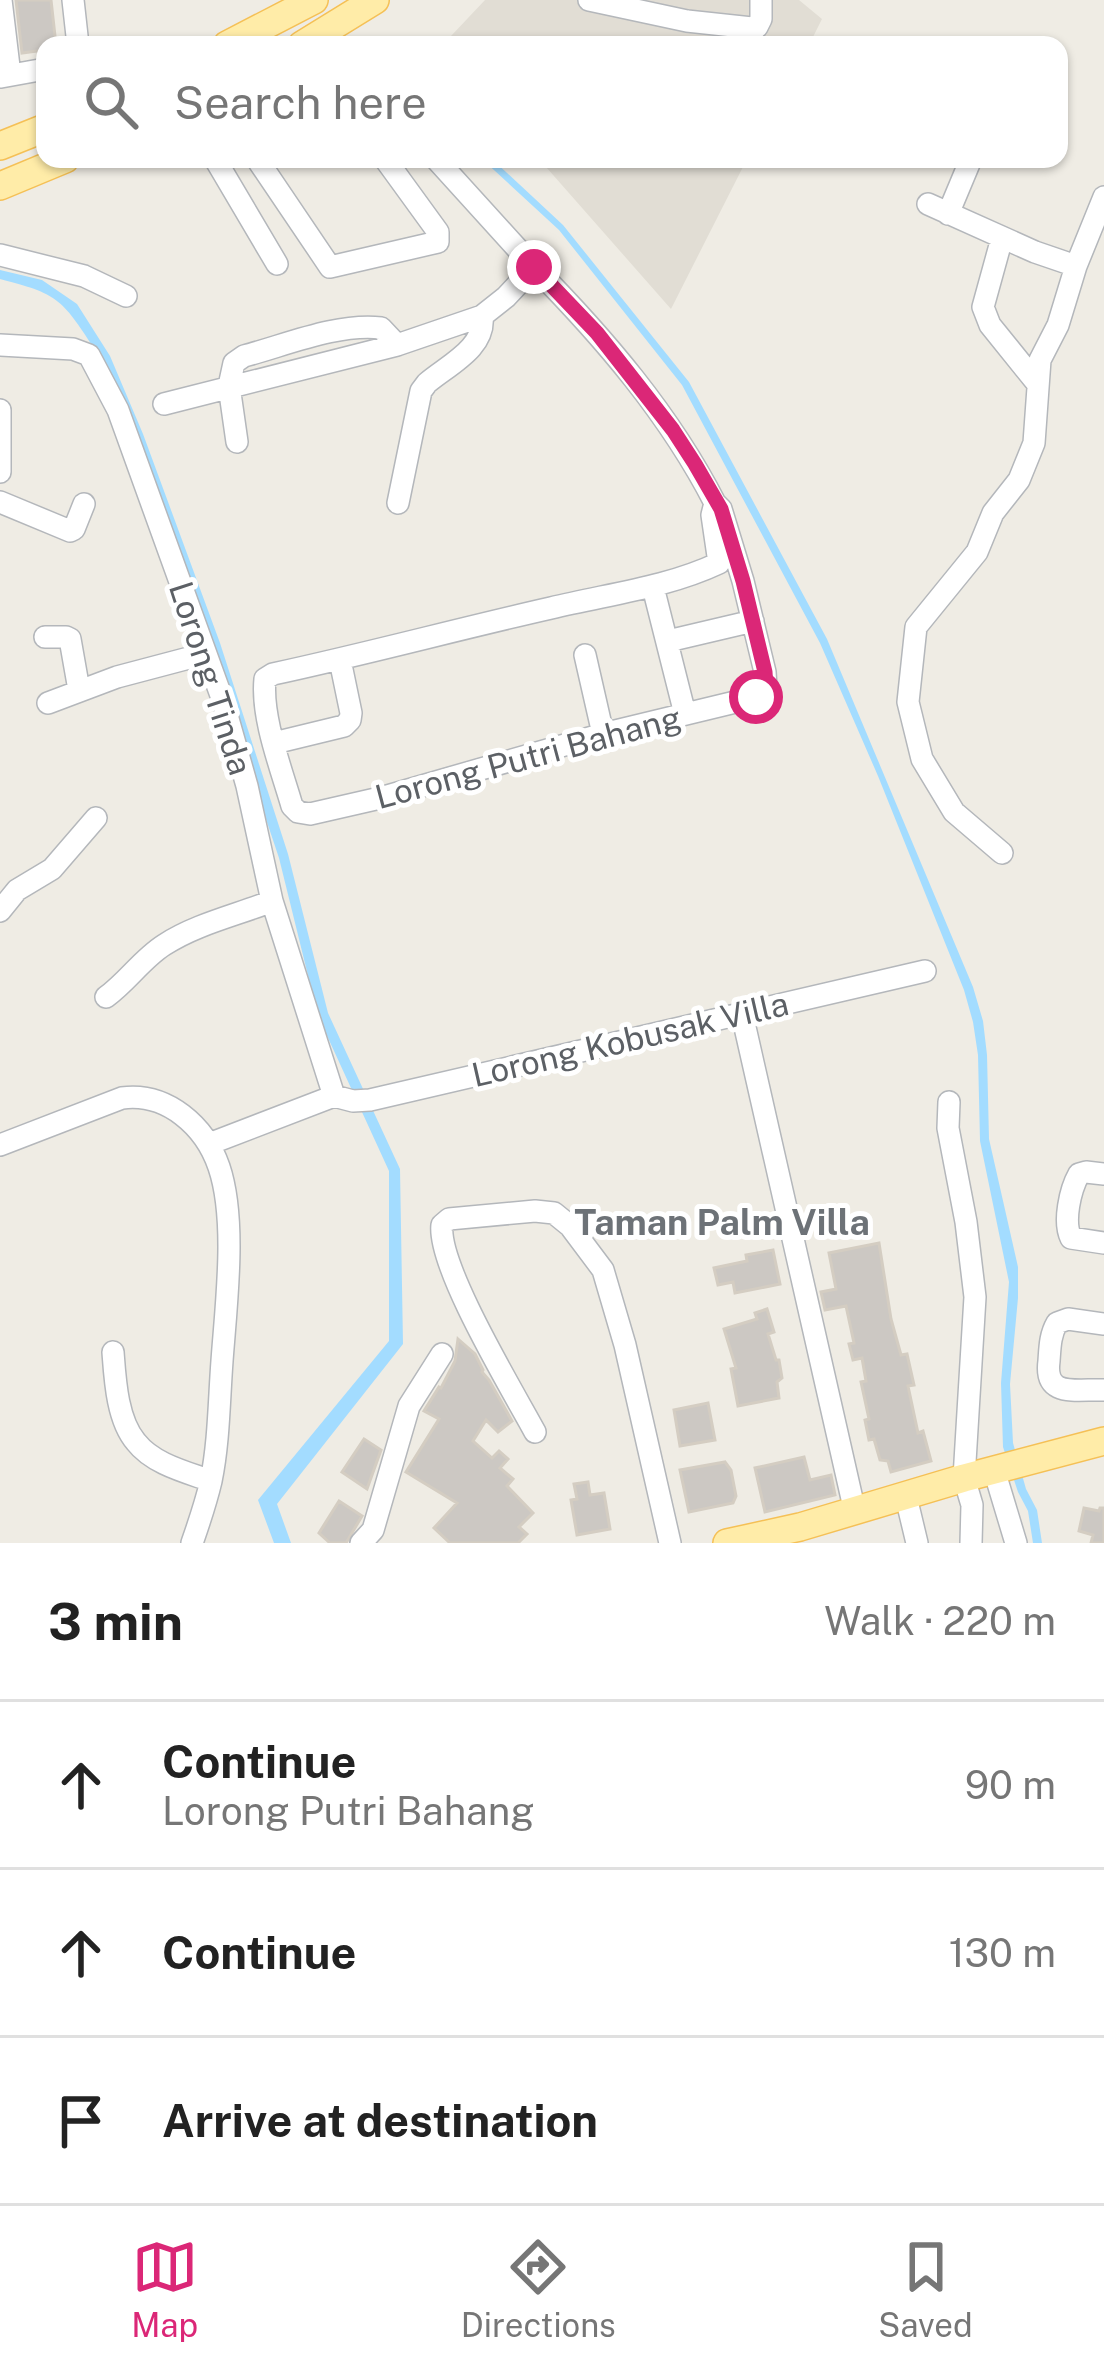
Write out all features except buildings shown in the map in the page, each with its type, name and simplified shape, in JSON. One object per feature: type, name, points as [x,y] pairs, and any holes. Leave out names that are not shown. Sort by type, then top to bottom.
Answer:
[{"type":"main road","points":[[244,36],[314,0]]},
{"type":"main road","points":[[325,36],[359,10]]},
{"type":"main road","points":[[0,146],[36,132]]},
{"type":"main road","points":[[0,185],[42,168]]},
{"type":"main road","points":[[727,1543],[1104,1441]]},
{"type":"street","points":[[1,0],[5,76],[36,71]]},
{"type":"street","points":[[73,0],[77,36]]},
{"type":"street","points":[[589,0],[699,11],[757,27],[761,0]]},
{"type":"street","points":[[220,168],[277,264]]},
{"type":"street","points":[[262,168],[330,268],[438,242],[438,232],[391,168]]},
{"type":"street","points":[[164,404],[397,345],[482,316],[506,297],[534,267],[444,168]]},
{"type":"street","points":[[964,168],[939,209],[1076,266]]},
{"type":"street","points":[[1002,853],[954,812],[922,759],[908,702],[916,627],[977,552],[993,512],[1019,480],[1034,443],[1040,360],[1058,325],[1104,196]]},
{"type":"street","points":[[1001,238],[983,307],[990,326],[1036,382]]},
{"type":"street","points":[[0,255],[84,276],[126,296]]},
{"type":"street","name":"Lorong Putri Bahang","points":[[534,267],[597,333],[673,430],[716,503],[712,515],[753,621],[766,688],[756,697],[603,734],[380,798],[310,814],[292,806],[264,692],[265,679],[273,674],[653,587],[728,560]]},
{"type":"street","points":[[398,502],[422,391],[475,344],[483,331],[482,316]]},
{"type":"street","name":"Lorong Tinda","points":[[0,345],[73,349],[89,355],[98,368],[134,452],[223,701],[272,901],[352,1099]]},
{"type":"street","points":[[229,386],[237,442]]},
{"type":"street","points":[[0,410],[0,472]]},
{"type":"street","points":[[0,502],[70,531],[84,504]]},
{"type":"street","points":[[653,587],[685,714]]},
{"type":"street","points":[[668,641],[753,621]]},
{"type":"street","points":[[45,638],[70,639],[79,690]]},
{"type":"street","points":[[48,703],[145,668],[204,654]]},
{"type":"street","points":[[585,655],[603,734]]},
{"type":"street","points":[[274,743],[344,726],[350,720],[340,660]]},
{"type":"street","points":[[0,911],[17,890],[52,868],[96,818]]},
{"type":"street","points":[[106,997],[171,940],[272,901]]},
{"type":"street","name":"Lorong Kobusak Villa","points":[[209,1144],[352,1099],[925,971]]},
{"type":"street","points":[[742,1014],[854,1512]]},
{"type":"street","points":[[0,1145],[134,1096],[165,1103],[209,1144],[227,1210],[225,1315],[211,1481],[191,1543]]},
{"type":"street","points":[[949,1102],[948,1128],[975,1298],[964,1478],[972,1505],[971,1543]]},
{"type":"street","points":[[1104,1174],[1078,1174],[1068,1235],[1104,1244]]},
{"type":"street","points":[[536,1432],[449,1264],[441,1234],[449,1219],[554,1213],[570,1226],[603,1270],[670,1543]]},
{"type":"street","points":[[1104,1324],[1068,1319],[1057,1323],[1052,1330],[1047,1377],[1060,1388],[1104,1390]]},
{"type":"street","points":[[113,1352],[117,1401],[135,1442],[166,1464],[211,1481]]},
{"type":"street","points":[[361,1543],[373,1529],[409,1406],[442,1354]]},
{"type":"street","points":[[1006,1467],[1016,1543]]},
{"type":"street","points":[[906,1497],[917,1543]]},
{"type":"shaded area","points":[[485,0],[799,0],[822,19],[814,36],[451,36]]},
{"type":"shaded area","points":[[547,168],[742,168],[671,309]]},
{"type":"water","points":[[492,168],[502,168],[563,225],[689,382],[827,639],[973,987],[987,1055],[989,1139],[1018,1267],[1010,1384],[1013,1443],[1037,1510],[1042,1543],[1033,1543],[1028,1511],[1003,1447],[1001,1383],[1009,1282],[980,1141],[978,1055],[964,990],[820,643],[682,385],[559,230]]},
{"type":"water","points":[[0,270],[42,280],[77,304],[110,356],[220,643],[288,854],[328,1013],[400,1169],[403,1344],[277,1504],[291,1543],[274,1543],[258,1500],[389,1341],[389,1171],[318,1016],[279,858],[208,646],[94,348],[56,300],[0,279]]},
{"type":"district","name":"Taman Palm Villa","points":[[722,1222]]},
{"type":"route","points":[[534,267],[597,333],[673,430],[721,509],[765,672],[766,688],[756,697]]}]
